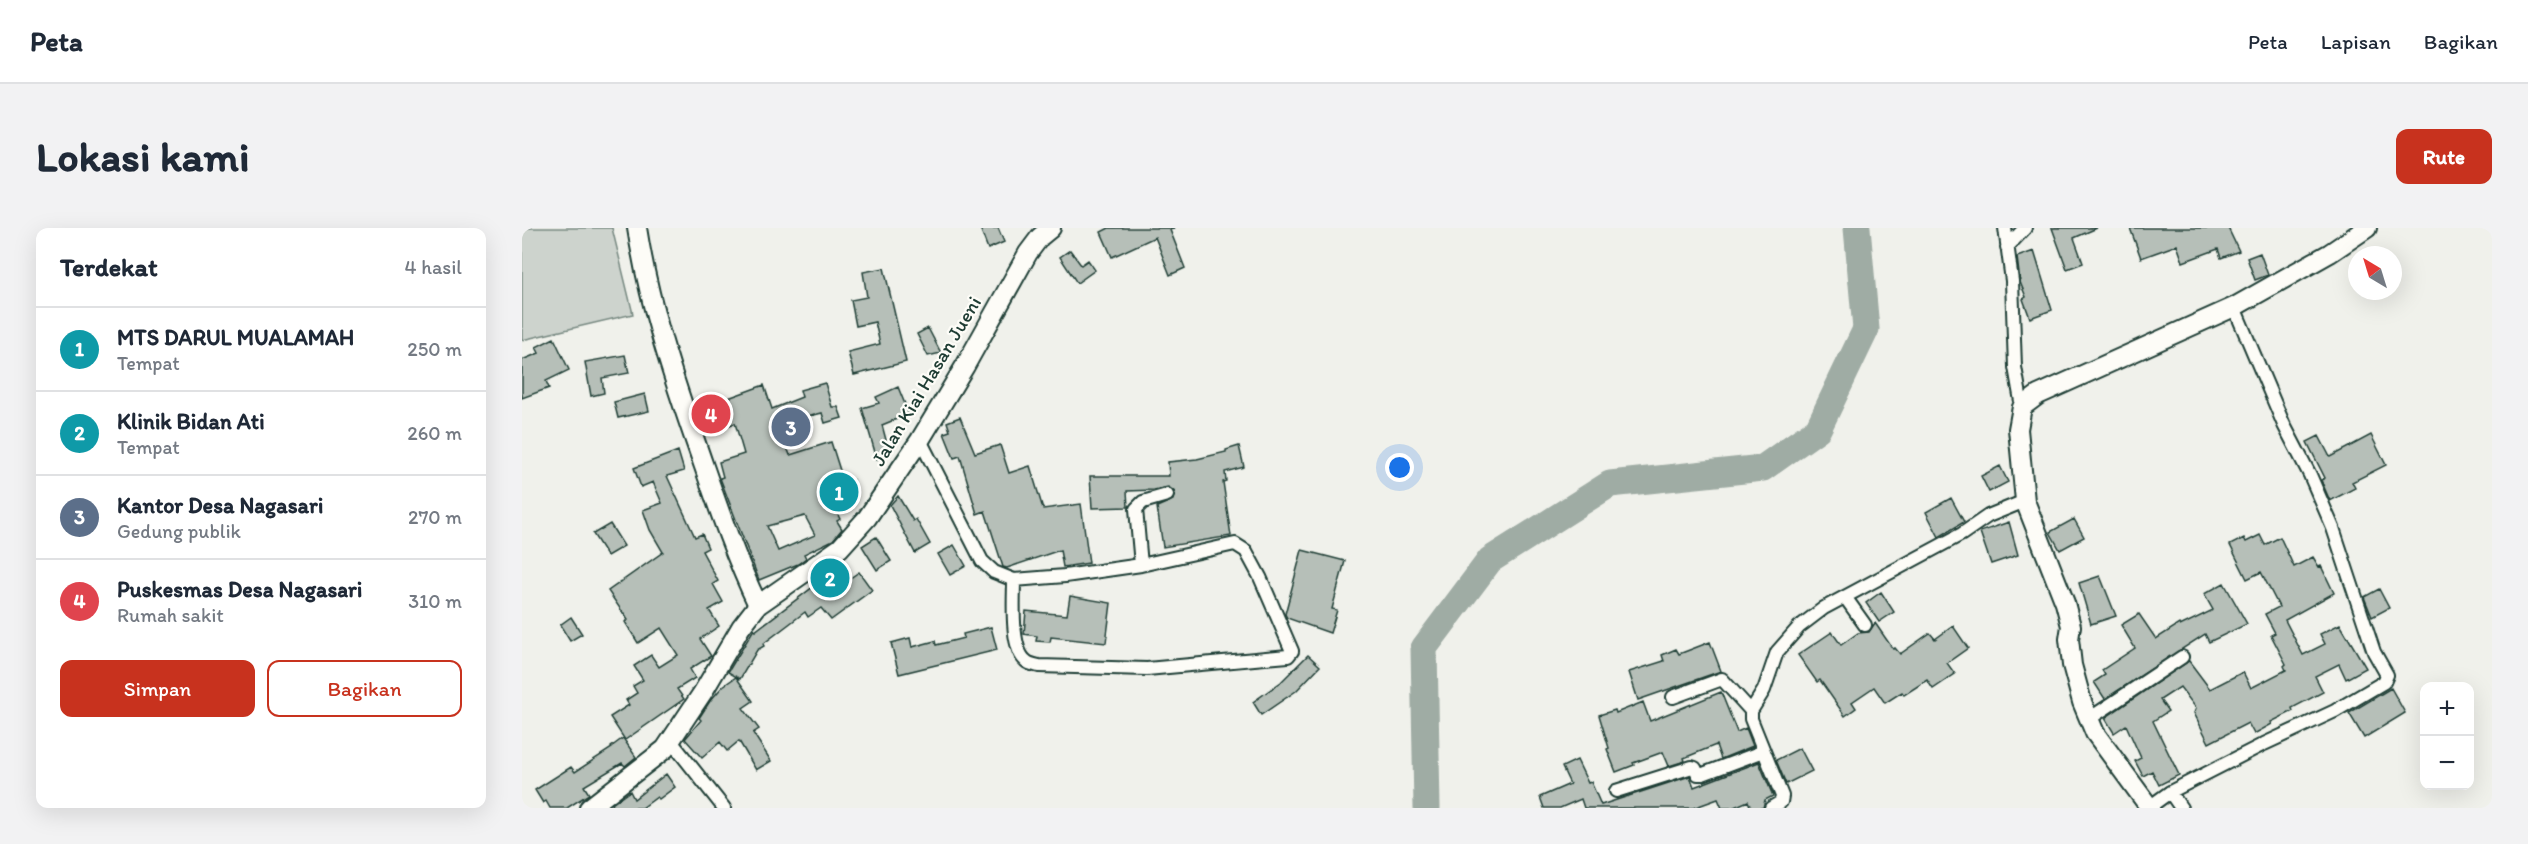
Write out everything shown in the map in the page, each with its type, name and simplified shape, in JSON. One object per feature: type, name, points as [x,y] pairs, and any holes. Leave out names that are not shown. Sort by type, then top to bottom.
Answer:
[{"type":"street","points":[[637,228],[645,277],[679,397],[724,528],[758,605]]},
{"type":"street","name":"Jalan Kiai Hasan Jueni","points":[[589,808],[657,756],[671,741],[730,644],[758,605],[849,539],[867,518],[920,441],[970,357],[1022,261],[1040,237],[1051,228]]},
{"type":"street","points":[[2005,228],[2012,281],[2015,367],[2022,407],[2018,429],[2025,501],[2065,603],[2071,626],[2069,639],[2072,665],[2089,719],[2095,733],[2149,808],[2170,792],[2335,711],[2384,682],[2387,675],[2374,652],[2333,528],[2310,475],[2284,425],[2234,307]]},
{"type":"street","points":[[2007,247],[2025,228]]},
{"type":"street","points":[[2022,407],[2038,395],[2234,307],[2330,253],[2367,228]]},
{"type":"street","points":[[920,441],[982,561],[994,572],[1014,580],[1065,576],[1142,565],[1225,544],[1238,545],[1246,551],[1260,577],[1291,645],[1291,653],[1288,656],[1147,669],[1039,666],[1025,660],[1018,648],[1014,621],[1014,580]]},
{"type":"street","points":[[1142,565],[1136,509],[1143,502],[1167,495]]},
{"type":"street","points":[[1771,808],[1783,798],[1753,725],[1751,711],[1764,690],[1777,652],[1810,618],[1962,534],[1988,516],[2025,501]]},
{"type":"street","points":[[1845,597],[1865,625]]},
{"type":"street","points":[[2089,719],[2182,657]]},
{"type":"street","points":[[1673,697],[1722,679],[1726,681],[1742,704],[1751,711]]},
{"type":"street","points":[[671,741],[724,808]]},
{"type":"street","points":[[1616,791],[1692,767],[1698,774],[1703,774],[1764,751]]},
{"type":"street","points":[[2170,792],[2181,808]]},
{"type":"shaded area","points":[[522,228],[612,228],[633,314],[522,340]]},
{"type":"building","points":[[980,228],[998,228],[1004,242],[988,249]]},
{"type":"building","points":[[1109,228],[1174,228],[1170,230],[1185,268],[1170,275],[1155,237],[1112,257],[1101,232]]},
{"type":"building","points":[[2052,228],[2097,228],[2074,238],[2083,263],[2067,269]]},
{"type":"building","points":[[2130,228],[2228,228],[2239,251],[2221,258],[2218,249],[2183,262],[2177,245],[2141,258]]},
{"type":"building","points":[[1070,250],[1081,265],[1088,260],[1095,270],[1077,283],[1060,257]]},
{"type":"building","points":[[2034,251],[2052,310],[2030,318],[2023,299],[2026,297],[2020,282],[2017,257]]},
{"type":"building","points":[[2260,253],[2268,275],[2255,280],[2247,258]]},
{"type":"building","points":[[884,268],[906,362],[854,375],[848,352],[880,344],[875,322],[856,326],[851,300],[867,297],[863,272]]},
{"type":"building","points":[[928,328],[941,353],[928,356],[917,334]]},
{"type":"building","points":[[554,338],[569,370],[546,381],[549,388],[522,398],[522,360],[539,353],[536,347]]},
{"type":"building","points":[[625,355],[629,373],[602,378],[604,393],[591,396],[585,362]]},
{"type":"building","points":[[825,383],[832,407],[838,407],[842,418],[825,423],[822,413],[814,414],[779,426],[790,455],[831,442],[844,483],[853,480],[857,493],[831,502],[840,519],[837,521],[842,529],[833,540],[804,554],[806,558],[798,564],[759,580],[720,478],[723,477],[719,462],[744,454],[735,423],[730,425],[728,419],[704,427],[698,409],[764,385],[772,409],[802,397],[800,390]],"holes":[[[805,516],[815,535],[778,551],[767,526]]]},
{"type":"building","points":[[898,387],[909,414],[882,425],[890,455],[877,459],[862,408],[879,403],[876,397]]},
{"type":"building","points":[[645,394],[649,411],[618,418],[614,402]]},
{"type":"building","points":[[960,417],[975,453],[1000,445],[1009,473],[1030,466],[1043,509],[1081,504],[1089,563],[1063,567],[1060,550],[1007,568],[1003,567],[985,511],[977,514],[960,456],[954,458],[944,433],[950,431],[947,422]]},
{"type":"building","points":[[2371,435],[2386,465],[2352,482],[2355,488],[2330,501],[2321,480],[2325,478],[2307,442],[2319,436],[2330,457]]},
{"type":"building","points":[[1239,446],[1244,467],[1225,472],[1226,481],[1223,482],[1231,536],[1163,547],[1157,507],[1173,500],[1175,492],[1168,487],[1127,491],[1128,507],[1092,508],[1090,476],[1169,476],[1168,462],[1197,459],[1226,452],[1226,450]]},
{"type":"building","points":[[678,451],[684,471],[667,476],[695,537],[702,534],[708,548],[702,551],[718,581],[713,584],[723,602],[709,610],[719,626],[700,639],[711,656],[690,669],[695,678],[677,689],[684,699],[625,740],[610,717],[629,705],[626,700],[637,693],[633,686],[643,680],[634,666],[651,655],[659,667],[678,655],[661,628],[638,643],[625,622],[628,620],[608,591],[663,552],[650,530],[643,510],[662,503],[653,482],[641,487],[634,468]]},
{"type":"building","points":[[2000,466],[2008,482],[1989,492],[1981,476]]},
{"type":"building","points":[[898,496],[913,521],[916,519],[930,544],[915,553],[890,505]]},
{"type":"building","points":[[1951,498],[1964,522],[1939,537],[1926,512]]},
{"type":"building","points":[[2074,519],[2084,537],[2060,550],[2050,532]]},
{"type":"building","points":[[2009,522],[2018,555],[1991,564],[1980,532]]},
{"type":"building","points":[[610,524],[624,546],[607,556],[593,534]]},
{"type":"building","points":[[2260,535],[2265,545],[2280,537],[2294,567],[2313,557],[2319,567],[2321,566],[2334,593],[2285,620],[2303,655],[2325,644],[2320,634],[2340,624],[2366,668],[2346,679],[2339,664],[2315,676],[2323,692],[2292,708],[2293,711],[2271,722],[2272,724],[2254,734],[2248,723],[2209,743],[2194,713],[2196,708],[2180,687],[2160,700],[2168,711],[2153,721],[2179,775],[2159,785],[2152,771],[2143,776],[2135,761],[2141,758],[2126,725],[2114,733],[2105,718],[2189,661],[2210,689],[2243,672],[2251,688],[2286,670],[2284,666],[2286,664],[2271,635],[2275,633],[2265,614],[2279,607],[2261,572],[2247,579],[2230,545],[2244,538],[2246,542]]},
{"type":"building","points":[[876,537],[891,561],[877,570],[862,546]]},
{"type":"building","points":[[954,545],[966,566],[950,575],[938,554]]},
{"type":"building","points":[[1302,550],[1345,561],[1332,609],[1337,610],[1330,633],[1287,618],[1285,614]]},
{"type":"building","points":[[832,567],[843,583],[859,572],[872,590],[831,620],[821,608],[808,617],[805,612],[757,650],[740,679],[728,672],[754,629],[755,631],[822,580],[819,576]]},
{"type":"building","points":[[2100,576],[2116,616],[2091,624],[2079,583]]},
{"type":"building","points":[[2224,583],[2247,624],[2209,642],[2205,634],[2105,699],[2094,682],[2105,675],[2102,670],[2135,648],[2121,625],[2139,614],[2156,639],[2179,624],[2180,626],[2213,610],[2204,594]]},
{"type":"building","points":[[2379,589],[2389,608],[2372,617],[2364,597]]},
{"type":"building","points":[[1881,592],[1894,612],[1879,622],[1866,603]]},
{"type":"building","points":[[1070,596],[1111,603],[1106,643],[1051,637],[1050,642],[1036,641],[1037,636],[1024,634],[1026,611],[1067,615]]},
{"type":"building","points":[[571,617],[582,634],[570,641],[560,625]]},
{"type":"building","points":[[1875,623],[1893,649],[1895,648],[1900,654],[1930,633],[1935,639],[1953,626],[1968,648],[1947,663],[1955,674],[1933,689],[1927,680],[1904,695],[1902,692],[1885,703],[1874,687],[1852,702],[1856,708],[1845,716],[1820,680],[1817,682],[1798,655],[1832,632],[1841,645],[1858,633],[1869,632]]},
{"type":"building","points":[[991,627],[997,650],[899,674],[891,643],[910,638],[912,647],[935,641],[936,645],[964,638],[963,634]]},
{"type":"building","points":[[1710,642],[1721,671],[1638,700],[1629,672],[1664,661],[1662,655],[1676,649],[1679,654]]},
{"type":"building","points":[[1308,655],[1320,666],[1296,691],[1261,715],[1253,702],[1281,682]]},
{"type":"building","points":[[736,677],[753,701],[743,708],[759,729],[753,733],[771,761],[756,770],[739,741],[727,751],[720,742],[702,758],[685,739],[701,720],[699,718],[710,701],[723,686]]},
{"type":"building","points":[[2391,688],[2405,713],[2364,738],[2349,713]]},
{"type":"building","points":[[1721,692],[1737,732],[1746,728],[1753,746],[1721,759],[1716,745],[1684,758],[1685,761],[1669,766],[1663,752],[1616,772],[1607,749],[1609,748],[1599,715],[1615,710],[1616,713],[1643,702],[1650,721]]},
{"type":"building","points":[[623,738],[636,757],[625,766],[622,763],[584,786],[589,794],[567,808],[550,808],[546,801],[543,803],[535,790],[571,767],[575,772],[612,748]]},
{"type":"building","points":[[1800,748],[1812,771],[1786,784],[1776,760]]},
{"type":"building","points":[[1577,760],[1588,783],[1591,782],[1601,805],[1690,776],[1694,787],[1759,762],[1773,796],[1765,800],[1763,808],[1751,808],[1748,801],[1732,808],[1722,808],[1718,799],[1693,808],[1584,808],[1581,799],[1560,808],[1544,808],[1540,797],[1570,784],[1562,767]]},
{"type":"building","points":[[666,774],[675,787],[659,799],[657,797],[642,808],[614,808],[612,804],[630,791],[634,799]]},
{"type":"waterway","points":[[1427,808],[1424,648],[1490,560],[1610,484],[1763,468],[1818,429],[1866,329],[1857,228]]},
{"type":"place","name":"Puskesmas Desa Nagasari","points":[[711,414]]},
{"type":"place","name":"Kantor Desa Nagasari","points":[[791,427]]},
{"type":"place","name":"MTS DARUL MUALAMAH","points":[[839,492]]},
{"type":"place","name":"Klinik Bidan Ati","points":[[830,578]]}]
